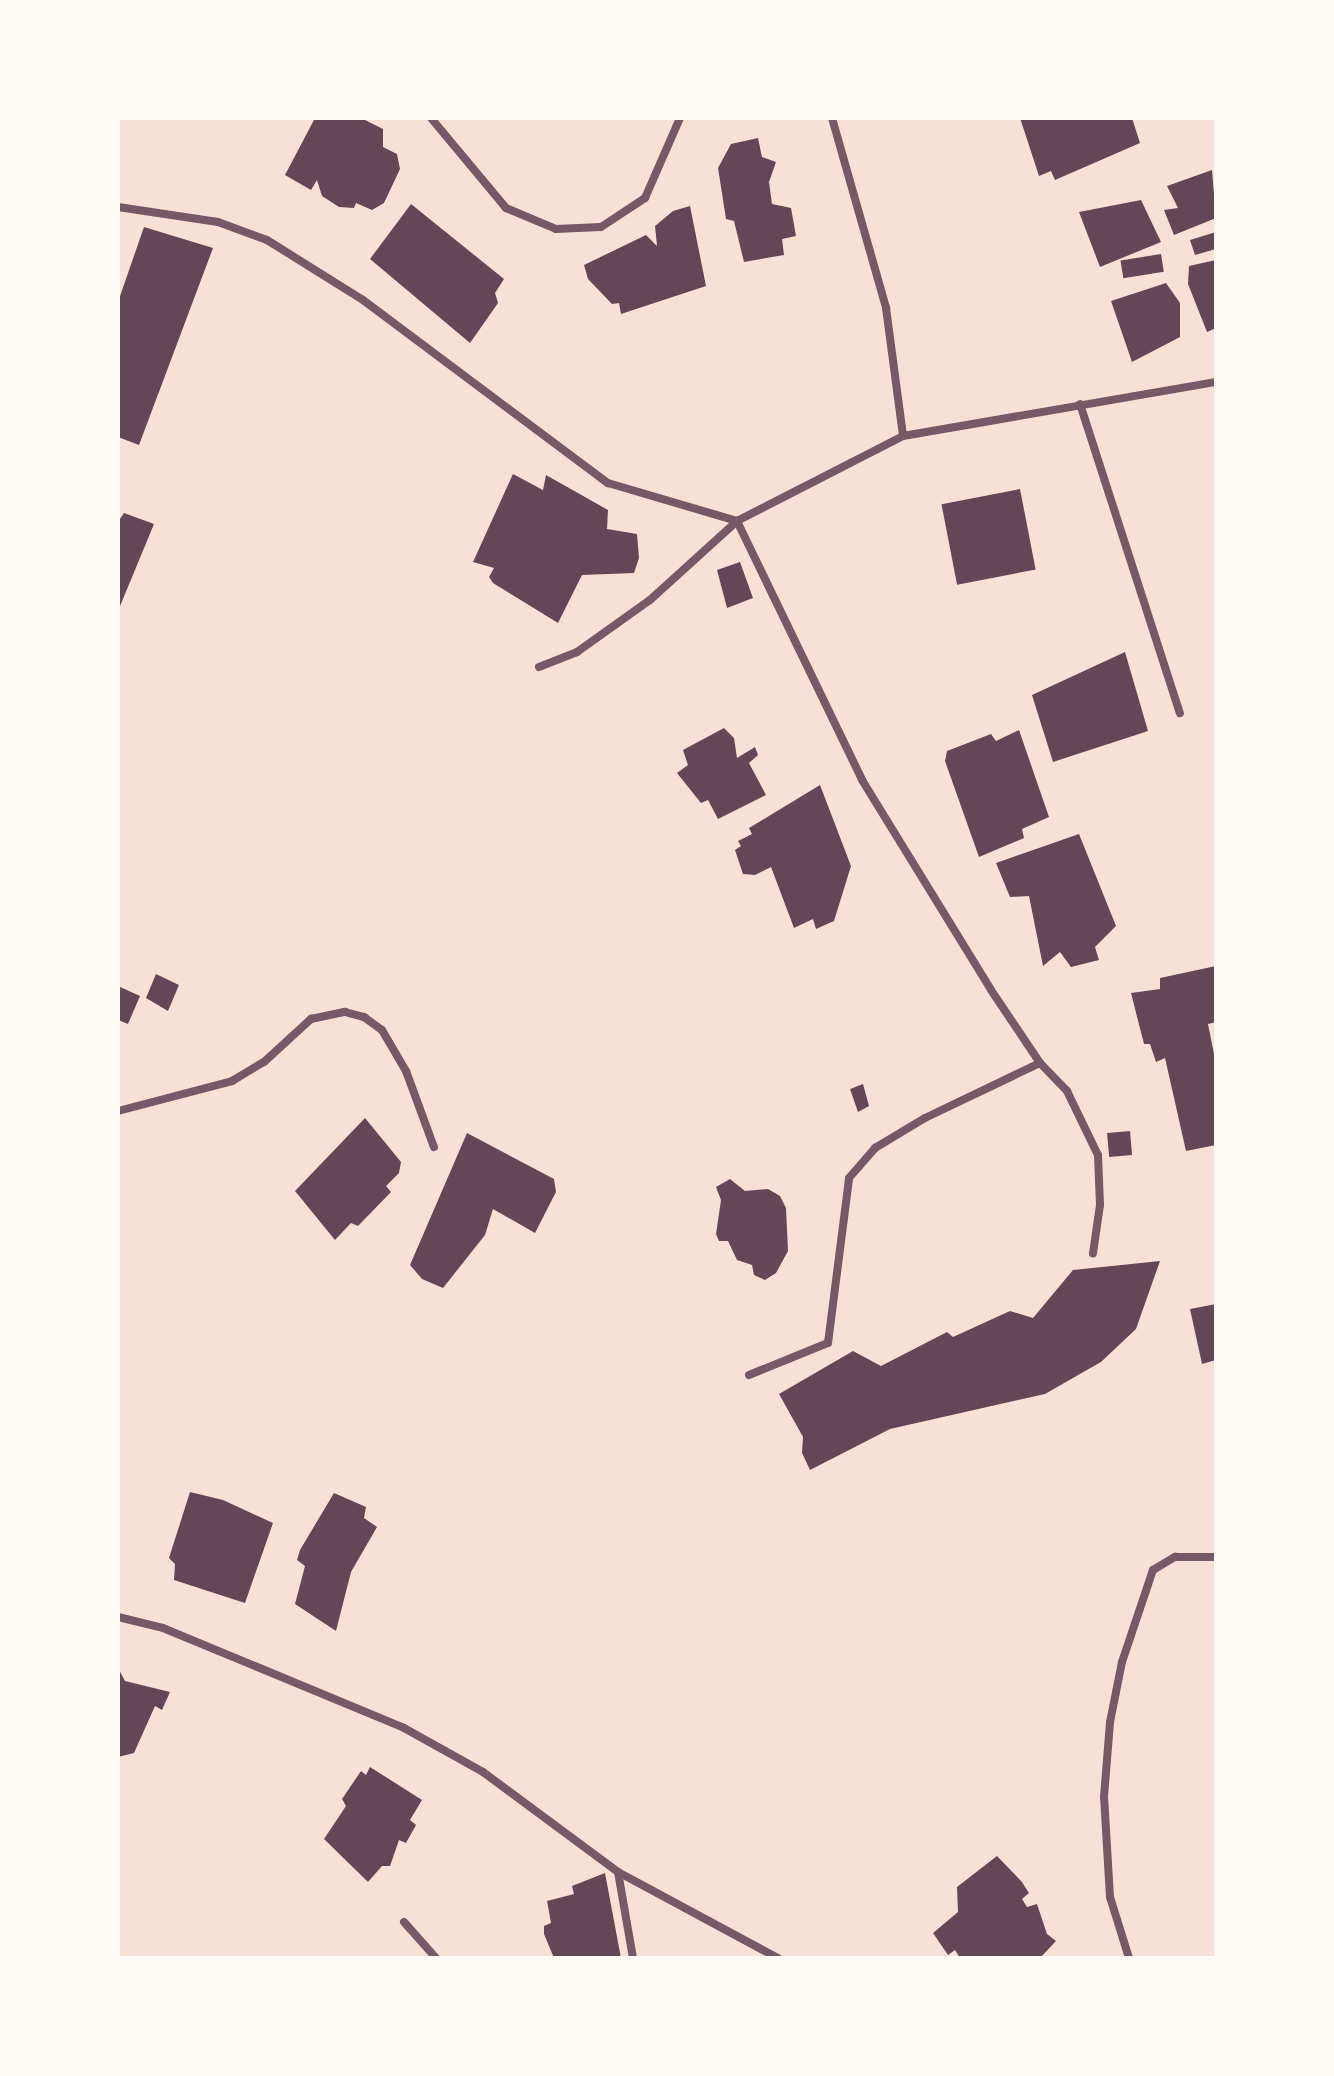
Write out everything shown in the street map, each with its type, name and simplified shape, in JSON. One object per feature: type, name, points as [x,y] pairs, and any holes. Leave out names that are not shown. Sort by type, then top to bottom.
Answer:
[{"type":"street","points":[[431,118],[506,208],[556,229],[601,227],[645,198],[680,118]]},
{"type":"street","points":[[832,118],[886,308],[903,436]]},
{"type":"street","points":[[118,207],[218,222],[267,240],[363,300],[608,483],[737,521],[862,780],[1040,1063],[1067,1091],[1098,1155],[1100,1205],[1093,1253]]},
{"type":"street","points":[[539,667],[577,652],[650,600],[737,521],[903,436],[1216,382]]},
{"type":"street","points":[[1080,404],[1180,713]]},
{"type":"street","points":[[118,1111],[232,1081],[264,1062],[311,1019],[345,1012],[382,1030],[406,1071],[434,1147]]},
{"type":"street","points":[[749,1375],[828,1343],[849,1178],[875,1148],[925,1118],[1040,1063]]},
{"type":"street","points":[[1129,1958],[1110,1897],[1106,1853],[1110,1722],[1122,1662],[1153,1570],[1175,1557],[1216,1557]]},
{"type":"street","points":[[118,1617],[163,1628],[404,1728],[483,1772],[618,1872],[778,1958]]},
{"type":"street","points":[[618,1872],[633,1958]]},
{"type":"street","points":[[404,1922],[436,1958]]},
{"type":"building","points":[[315,118],[365,120],[383,129],[383,147],[397,154],[400,169],[384,203],[372,210],[356,203],[354,208],[339,207],[322,196],[317,180],[311,190],[285,175]]},
{"type":"building","points":[[1020,118],[1132,118],[1140,143],[1055,180],[1051,171],[1039,176]]},
{"type":"building","points":[[758,138],[762,157],[776,162],[769,182],[772,204],[791,208],[796,236],[782,239],[784,255],[744,262],[734,221],[726,219],[718,168],[731,144]]},
{"type":"building","points":[[1212,170],[1216,218],[1174,235],[1164,210],[1178,208],[1167,186]]},
{"type":"building","points":[[1141,200],[1161,242],[1100,267],[1079,212]]},
{"type":"building","points":[[411,204],[504,279],[495,293],[498,303],[470,343],[370,259]]},
{"type":"building","points":[[690,206],[706,286],[621,314],[619,303],[612,304],[588,279],[584,265],[646,235],[657,246],[655,226],[673,211]]},
{"type":"building","points":[[144,227],[213,248],[139,445],[118,437],[118,302]]},
{"type":"building","points":[[1216,232],[1216,249],[1195,255],[1190,240]]},
{"type":"building","points":[[1161,254],[1164,272],[1123,278],[1121,260]]},
{"type":"building","points":[[1216,260],[1216,328],[1207,332],[1188,284],[1189,266]]},
{"type":"building","points":[[1166,283],[1180,303],[1180,337],[1132,362],[1111,301]]},
{"type":"building","points":[[513,474],[543,490],[546,475],[608,510],[607,529],[637,534],[639,558],[634,573],[582,575],[558,623],[493,583],[489,577],[494,568],[473,562]]},
{"type":"building","points":[[1020,489],[1036,569],[957,585],[941,504]]},
{"type":"building","points":[[124,513],[154,524],[118,611],[118,522]]},
{"type":"building","points":[[740,562],[753,598],[727,608],[717,570]]},
{"type":"building","points":[[1125,652],[1148,731],[1053,762],[1032,695]]},
{"type":"building","points":[[724,728],[734,738],[737,758],[755,747],[758,755],[749,763],[766,795],[718,819],[708,800],[701,803],[677,773],[688,765],[683,750]]},
{"type":"building","points":[[1019,730],[1049,817],[1022,829],[1024,838],[979,857],[945,761],[947,751],[991,734],[996,741]]},
{"type":"building","points":[[820,785],[851,866],[834,921],[816,929],[813,919],[794,928],[771,867],[755,875],[743,874],[735,850],[741,846],[738,841],[752,834],[749,828]]},
{"type":"building","points":[[1079,834],[1116,926],[1095,947],[1099,960],[1071,967],[1060,952],[1043,966],[1029,896],[1010,897],[996,863]]},
{"type":"building","points":[[1216,966],[1216,1022],[1208,1024],[1216,1064],[1216,1145],[1186,1151],[1165,1058],[1156,1062],[1150,1044],[1144,1044],[1131,993],[1160,989],[1160,978]]},
{"type":"building","points":[[156,974],[179,985],[168,1011],[146,998]]},
{"type":"building","points":[[118,986],[140,996],[128,1024],[118,1020]]},
{"type":"building","points":[[863,1084],[869,1106],[858,1112],[850,1089]]},
{"type":"building","points":[[365,1118],[401,1162],[399,1173],[386,1186],[391,1192],[358,1226],[351,1223],[335,1240],[295,1191]]},
{"type":"building","points":[[1130,1131],[1132,1155],[1109,1157],[1107,1133]]},
{"type":"building","points":[[467,1133],[554,1179],[556,1192],[535,1233],[493,1209],[485,1235],[443,1288],[422,1279],[410,1265]]},
{"type":"building","points":[[730,1179],[745,1191],[768,1189],[780,1196],[786,1208],[788,1251],[776,1273],[765,1280],[754,1275],[752,1265],[737,1260],[728,1241],[719,1241],[716,1234],[721,1200],[716,1187]]},
{"type":"building","points":[[1160,1261],[1136,1329],[1101,1362],[1045,1394],[890,1429],[810,1470],[802,1453],[803,1437],[779,1394],[853,1351],[881,1366],[947,1332],[953,1337],[1010,1311],[1033,1318],[1073,1270]]},
{"type":"building","points":[[1216,1304],[1216,1360],[1202,1364],[1190,1309]]},
{"type":"building","points":[[190,1492],[223,1500],[273,1523],[245,1603],[174,1580],[175,1564],[169,1558]]},
{"type":"building","points":[[334,1493],[366,1507],[364,1518],[377,1527],[351,1572],[336,1631],[295,1604],[305,1566],[297,1560],[300,1550]]},
{"type":"building","points":[[118,1668],[125,1681],[170,1692],[162,1710],[155,1706],[134,1753],[118,1757]]},
{"type":"building","points":[[370,1767],[422,1800],[410,1820],[416,1825],[406,1843],[399,1840],[390,1866],[382,1866],[368,1882],[324,1839],[346,1806],[342,1799],[361,1771],[366,1775]]},
{"type":"building","points":[[997,1856],[1022,1882],[1029,1893],[1022,1899],[1027,1907],[1037,1904],[1047,1934],[1056,1941],[1040,1958],[960,1958],[955,1950],[948,1955],[933,1933],[958,1912],[957,1887]]},
{"type":"building","points":[[605,1873],[621,1958],[554,1958],[544,1934],[544,1926],[551,1923],[547,1901],[574,1894],[572,1886]]}]
